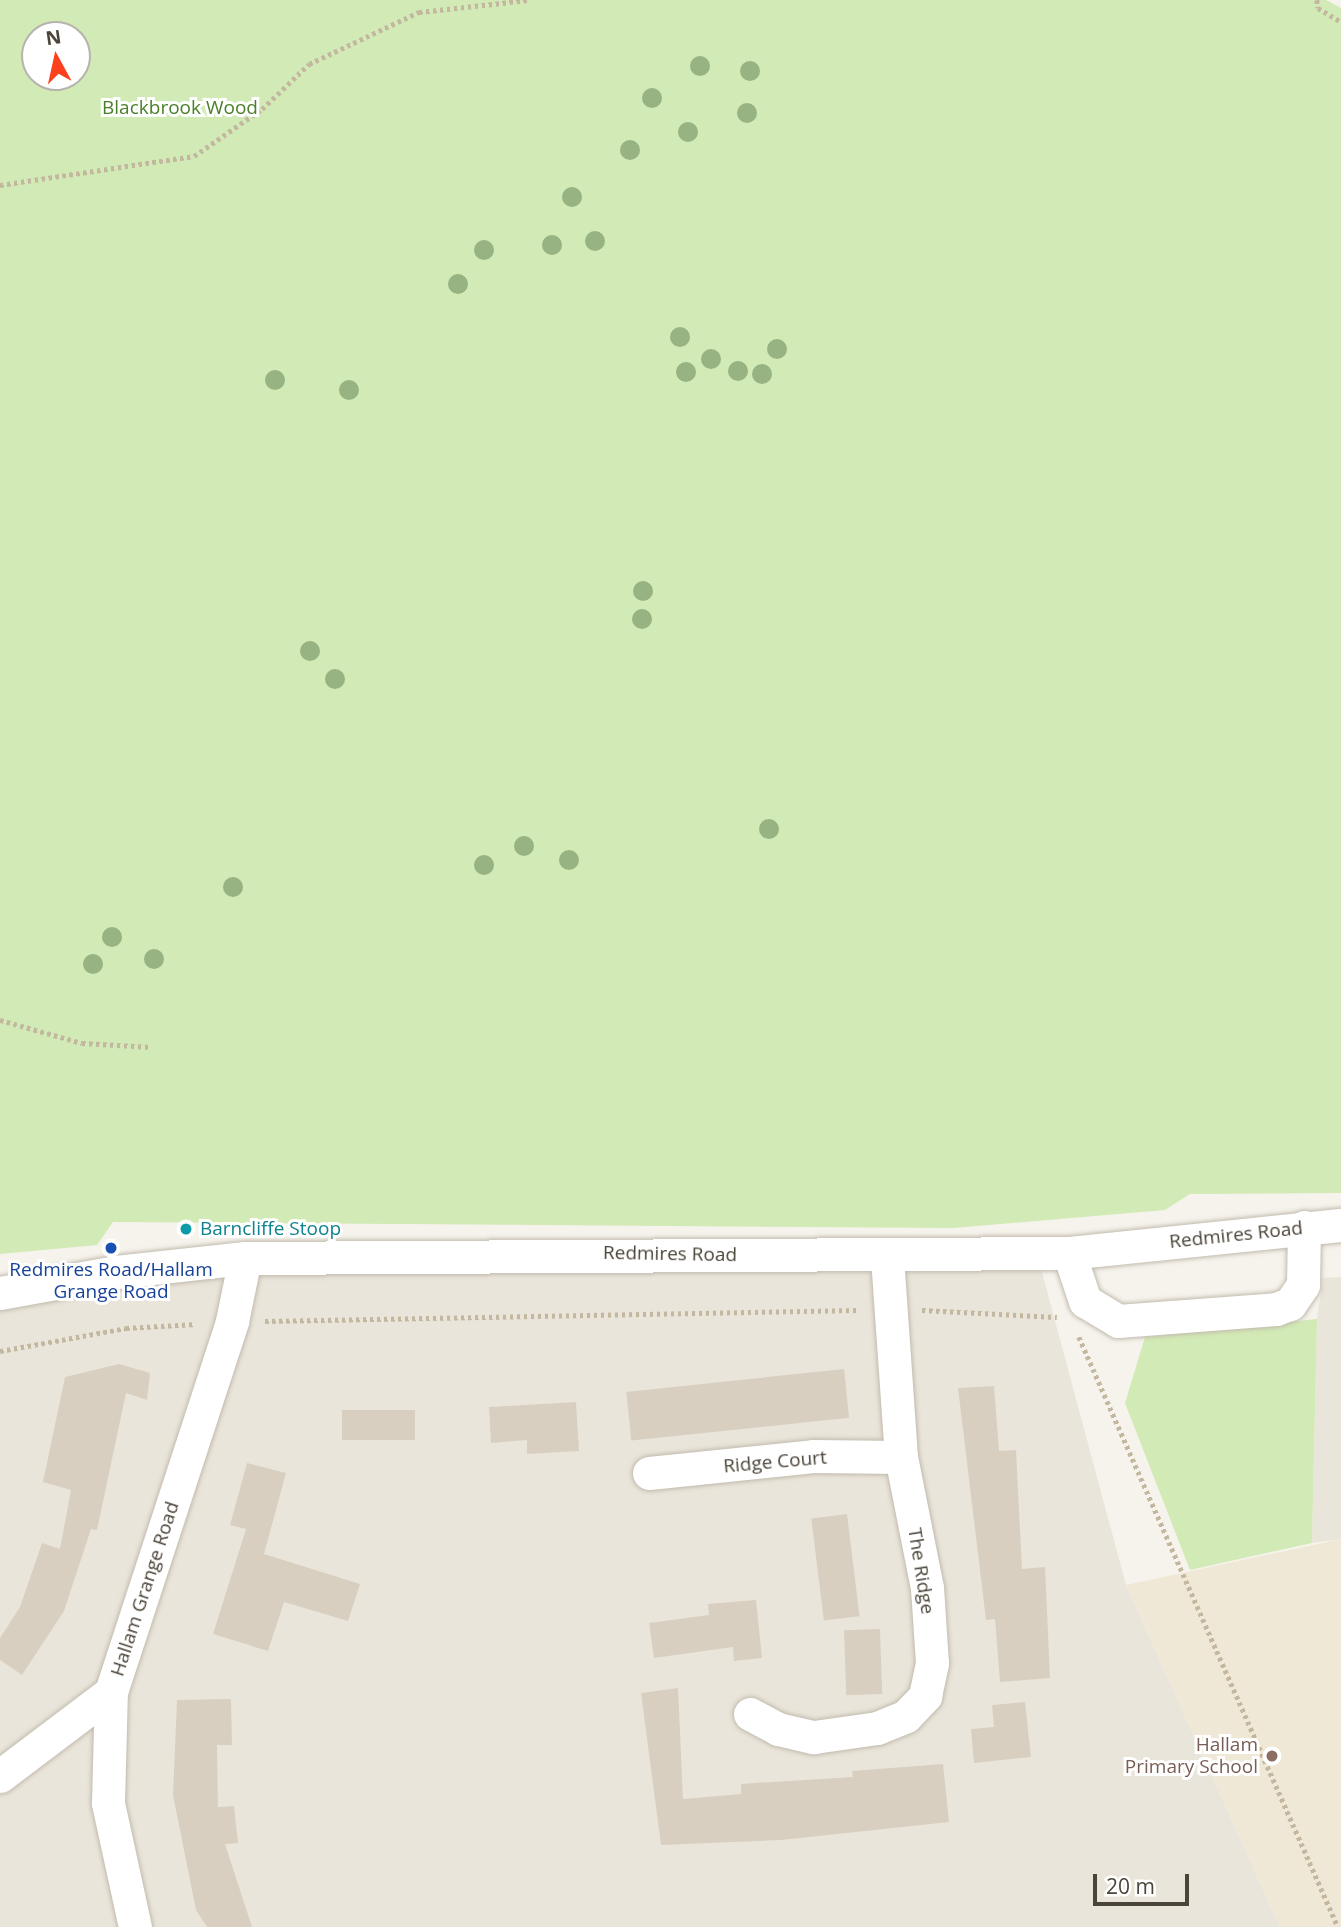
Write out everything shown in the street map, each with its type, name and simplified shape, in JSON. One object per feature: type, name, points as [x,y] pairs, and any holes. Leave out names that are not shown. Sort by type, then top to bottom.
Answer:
[{"type":"street","name":"Redmires Road","points":[[0,1293],[116,1272],[245,1258],[1069,1253],[1341,1225]]},
{"type":"street","points":[[1069,1253],[1085,1301],[1084,1316],[1118,1321],[1290,1304],[1303,1285],[1304,1227]]},
{"type":"street","name":"The Ridge","points":[[750,1714],[778,1729],[814,1737],[877,1728],[906,1716],[926,1696],[932,1664],[927,1588],[901,1457],[887,1256]]},
{"type":"street","name":"Hallam Grange Road","points":[[135,1927],[108,1803],[111,1692],[232,1321],[245,1258]]},
{"type":"street","name":"Ridge Court","points":[[649,1473],[813,1456],[901,1457]]},
{"type":"street","points":[[0,1776],[111,1692]]},
{"type":"path","points":[[0,185],[194,156],[262,109],[309,64],[419,12],[528,0]]},
{"type":"path","points":[[1317,0],[1318,8],[1341,22]]},
{"type":"path","points":[[0,1020],[82,1043],[151,1047]]},
{"type":"path","points":[[0,1351],[126,1328],[232,1321],[891,1310],[1011,1311],[1084,1316],[1338,1927]]},
{"type":"shaded area","points":[[1040,1265],[1126,1585],[1280,1927],[0,1927],[0,1303],[289,1267]]},
{"type":"shaded area","points":[[1341,1277],[1341,1539],[1312,1543],[1317,1319],[1323,1278]]},
{"type":"shaded area","name":"Hallam Primary School","points":[[1341,1539],[1341,1927],[1280,1927],[1126,1585]]},
{"type":"green space","name":"Blackbrook Wood","points":[[0,0],[1326,0],[1341,8],[1341,1193],[1190,1194],[1165,1210],[953,1228],[113,1222],[97,1245],[0,1254]]},
{"type":"green space","points":[[1317,1319],[1312,1543],[1190,1570],[1125,1403],[1145,1337]]},
{"type":"building","points":[[119,1364],[150,1373],[147,1400],[126,1393],[97,1530],[91,1529],[64,1611],[22,1675],[0,1660],[0,1638],[20,1607],[42,1543],[60,1549],[71,1490],[43,1482],[65,1377]]},
{"type":"building","points":[[844,1369],[849,1418],[631,1441],[626,1392]]},
{"type":"building","points":[[994,1386],[999,1451],[1016,1450],[1022,1569],[1045,1567],[1050,1678],[1000,1682],[995,1619],[986,1620],[958,1388]]},
{"type":"building","points":[[576,1402],[579,1451],[527,1454],[527,1440],[491,1443],[489,1407]]},
{"type":"building","points":[[342,1410],[415,1410],[415,1440],[342,1440]]},
{"type":"building","points":[[247,1463],[286,1473],[264,1554],[360,1584],[348,1621],[284,1602],[268,1651],[213,1634],[246,1529],[230,1525]]},
{"type":"building","points":[[847,1514],[860,1616],[824,1621],[811,1518]]},
{"type":"building","points":[[756,1600],[762,1658],[734,1661],[733,1647],[654,1658],[649,1623],[709,1615],[708,1604]]},
{"type":"building","points":[[880,1629],[882,1694],[846,1695],[844,1630]]},
{"type":"building","points":[[678,1688],[683,1799],[741,1794],[741,1784],[853,1777],[852,1771],[943,1764],[949,1822],[781,1840],[661,1845],[641,1693]]},
{"type":"building","points":[[231,1699],[232,1745],[217,1745],[218,1807],[234,1806],[238,1843],[225,1844],[252,1927],[207,1927],[196,1910],[173,1795],[177,1700]]},
{"type":"building","points":[[1025,1702],[1031,1757],[974,1763],[971,1729],[994,1727],[992,1705]]},
{"type":"place","name":"Barncliffe Stoop","points":[[186,1229]]},
{"type":"place","name":"Redmires Road/Hallam Grange Road","points":[[111,1248]]},
{"type":"place","name":"Hallam Primary School","points":[[1272,1756]]}]
